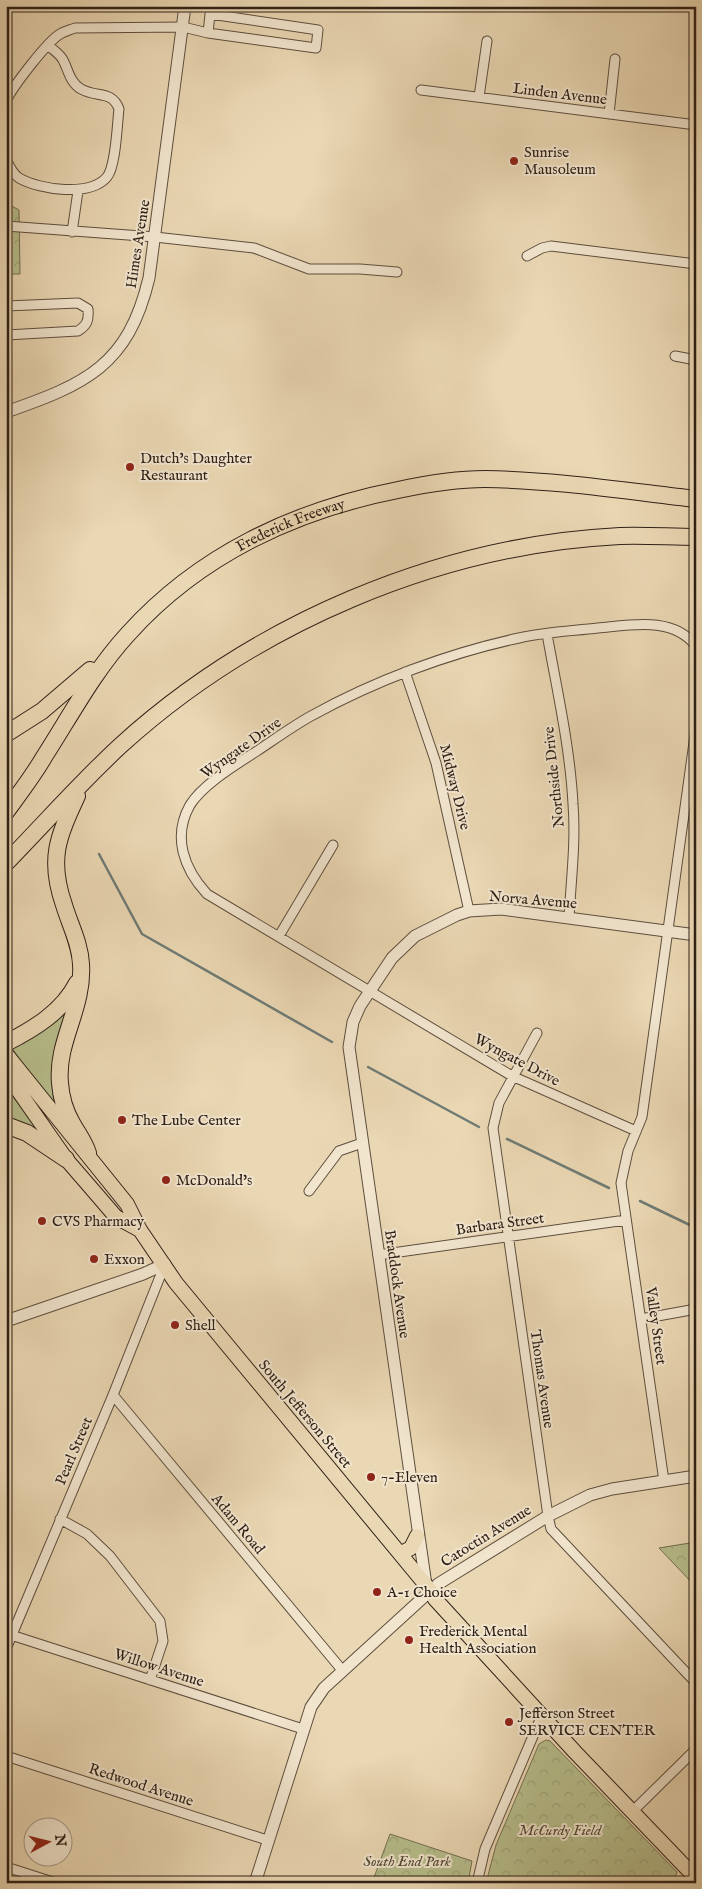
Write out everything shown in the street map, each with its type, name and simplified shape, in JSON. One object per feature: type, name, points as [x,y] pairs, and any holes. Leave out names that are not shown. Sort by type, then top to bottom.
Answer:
[{"type":"highway","name":"Frederick Freeway","points":[[6,812],[44,759],[81,694],[126,635],[156,605],[180,585],[251,538],[307,514],[362,497],[429,484],[482,479],[530,481],[696,499]]},
{"type":"highway","points":[[6,863],[121,745],[221,667],[273,635],[363,594],[416,575],[484,557],[545,544],[619,536],[696,538]]},
{"type":"highway","points":[[6,734],[42,711],[82,678],[126,635]]},
{"type":"highway","points":[[83,782],[63,824],[56,860],[60,890],[77,941],[81,977],[79,998],[61,1053],[59,1077],[66,1109],[72,1124],[84,1140],[88,1153]]},
{"type":"highway","points":[[6,1043],[65,1004],[81,977]]},
{"type":"highway","points":[[6,1124],[27,1133],[66,1159]]},
{"type":"main road","name":"South Jefferson Street","points":[[6,1054],[69,1134],[88,1153],[127,1204],[140,1230],[165,1264],[176,1283],[428,1588],[435,1599],[696,1878]]},
{"type":"main road","name":"South Jefferson Street","points":[[6,1074],[66,1159],[116,1217],[140,1230]]},
{"type":"main road","points":[[400,1554],[411,1548],[417,1536]]},
{"type":"street","name":"Himes Avenue","points":[[7,410],[80,383],[96,373],[124,343],[143,306],[155,237],[185,6]]},
{"type":"street","points":[[6,100],[22,76],[48,46],[62,32],[75,28],[182,27],[208,33],[316,48],[318,30],[210,14],[208,33]]},
{"type":"street","points":[[479,98],[487,41]]},
{"type":"street","points":[[6,159],[12,171],[19,177],[49,187],[78,191],[101,182],[111,170],[119,110],[111,97],[93,94],[79,88],[70,76],[62,58],[48,46]]},
{"type":"street","points":[[609,114],[615,59]]},
{"type":"street","name":"Linden Avenue","points":[[421,90],[696,125]]},
{"type":"street","points":[[72,232],[78,191]]},
{"type":"street","points":[[6,226],[155,237],[254,248],[309,269],[360,268],[398,272]]},
{"type":"street","points":[[528,256],[542,248],[551,246],[696,264]]},
{"type":"street","points":[[6,306],[78,303],[88,310],[89,318],[86,326],[78,331],[6,335]]},
{"type":"street","points":[[675,356],[696,360]]},
{"type":"street","name":"Wyngate Drive","points":[[636,1131],[512,1076],[207,894],[189,872],[183,857],[181,844],[186,816],[191,804],[202,791],[233,766],[311,716],[406,672],[501,642],[547,634],[611,627],[665,625],[685,635],[696,646]]},
{"type":"street","name":"Northside Drive","points":[[547,634],[569,762],[573,805],[574,847],[568,918]]},
{"type":"street","name":"Midway Drive","points":[[406,672],[438,772],[468,911]]},
{"type":"street","points":[[636,1131],[642,1117],[668,931],[691,791],[696,728]]},
{"type":"street","points":[[280,936],[333,845]]},
{"type":"street","name":"Norva Avenue","points":[[369,991],[392,958],[404,945],[428,928],[468,911],[501,909],[696,935]]},
{"type":"street","name":"Braddock Avenue","points":[[369,991],[353,1022],[350,1037],[362,1143],[417,1536],[428,1588]]},
{"type":"street","name":"Thomas Avenue","points":[[537,1033],[498,1103],[493,1128],[551,1529],[696,1683]]},
{"type":"street","name":"Valley Street","points":[[636,1131],[622,1176],[626,1220],[664,1481]]},
{"type":"street","points":[[309,1191],[339,1151],[362,1143]]},
{"type":"street","name":"Barbara Street","points":[[378,1254],[626,1220]]},
{"type":"street","points":[[6,1320],[135,1277],[165,1264]]},
{"type":"street","name":"Pearl Street","points":[[6,1648],[9,1634],[114,1395],[165,1264]]},
{"type":"street","points":[[641,1318],[696,1310]]},
{"type":"street","name":"Adam Road","points":[[114,1395],[342,1670]]},
{"type":"street","name":"Catoctin Avenue","points":[[255,1883],[303,1729],[316,1698],[342,1670],[428,1588],[548,1516],[601,1492],[696,1476]]},
{"type":"street","points":[[60,1519],[87,1534],[110,1556],[160,1621],[163,1641],[150,1680]]},
{"type":"street","name":"Willow Avenue","points":[[9,1634],[303,1729]]},
{"type":"street","points":[[476,1883],[485,1849],[542,1715]]},
{"type":"street","points":[[633,1811],[696,1749]]},
{"type":"street","name":"Redwood Avenue","points":[[6,1756],[268,1840]]},
{"type":"street","points":[[6,1867],[56,1883]]},
{"type":"green space","points":[[6,203],[19,210],[20,274],[6,274]]},
{"type":"green space","points":[[73,1008],[63,1114],[32,1077],[12,1048]]},
{"type":"green space","points":[[6,1088],[46,1138],[6,1120]]},
{"type":"green space","points":[[696,1542],[696,1587],[659,1548]]},
{"type":"green space","name":"McCurdy Field","points":[[546,1740],[550,1741],[677,1872],[673,1883],[486,1883],[496,1845],[539,1744]]},
{"type":"green space","name":"South End Park","points":[[390,1834],[472,1861],[468,1883],[372,1883]]},
{"type":"waterway","points":[[99,854],[142,934],[332,1042]]},
{"type":"waterway","points":[[368,1067],[479,1127]]},
{"type":"waterway","points":[[507,1139],[609,1188]]},
{"type":"waterway","points":[[640,1201],[696,1228]]},
{"type":"place","name":"Sunrise Mausoleum","points":[[514,161]]},
{"type":"place","name":"Dutch's Daughter Restaurant","points":[[130,467]]},
{"type":"place","name":"The Lube Center","points":[[122,1120]]},
{"type":"place","name":"McDonald's","points":[[166,1180]]},
{"type":"place","name":"CVS Pharmacy","points":[[42,1221]]},
{"type":"place","name":"Exxon","points":[[94,1259]]},
{"type":"place","name":"Shell","points":[[175,1325]]},
{"type":"place","name":"7-Eleven","points":[[371,1477]]},
{"type":"place","name":"A-1 Choice","points":[[377,1592]]},
{"type":"place","name":"Frederick Mental Health Association","points":[[409,1640]]},
{"type":"place","name":"Jefferson Street SERVICE CENTER","points":[[509,1722]]}]
